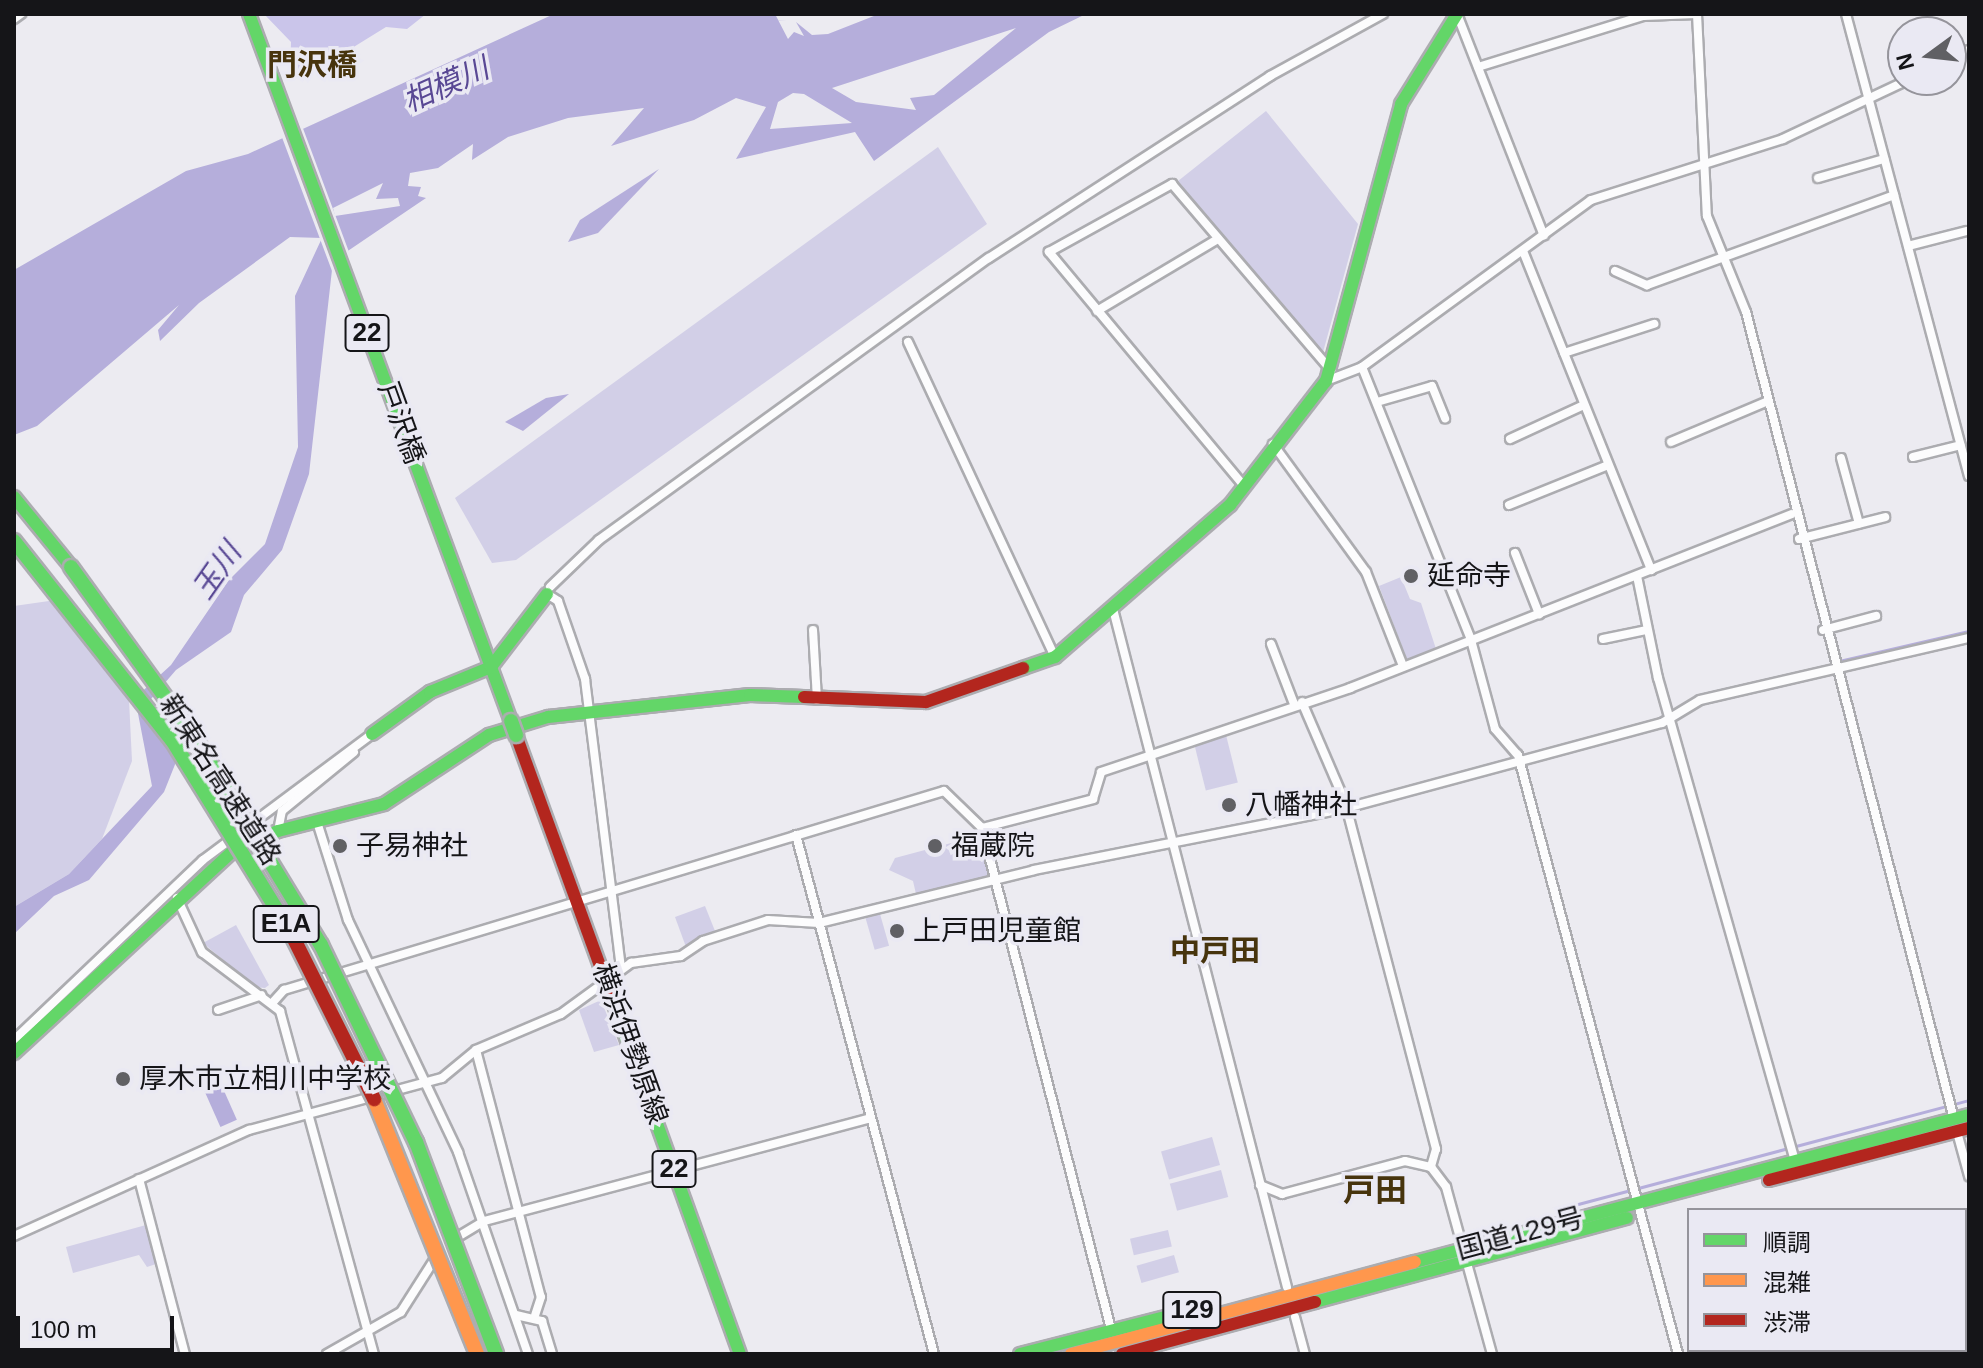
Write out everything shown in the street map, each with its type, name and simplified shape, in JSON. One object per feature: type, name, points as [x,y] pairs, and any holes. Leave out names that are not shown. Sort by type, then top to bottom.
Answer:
[{"type":"main road","name":"戸沢橋","points":[[249,14],[488,660]]},
{"type":"main road","points":[[14,1053],[176,897],[233,851],[278,831],[318,825],[396,798],[489,735],[535,719],[592,716],[750,695],[926,702],[1055,657],[1113,609],[1244,486],[1273,443],[1329,376],[1401,104],[1425,55],[1457,14]]},
{"type":"main road","name":"新東名高速道路","points":[[14,497],[151,674],[283,877],[387,1075],[496,1354]]},
{"type":"main road","name":"新東名高速道路","points":[[14,541],[172,740],[300,948],[398,1149],[477,1354]]},
{"type":"main road","points":[[372,734],[430,692],[488,660],[548,590]]},
{"type":"main road","name":"横浜伊勢原線","points":[[488,660],[740,1354]]},
{"type":"main road","name":"国道129号","points":[[1071,1354],[1465,1255],[1792,1152],[1969,1115]]},
{"type":"main road","name":"国道129号","points":[[1636,1199],[1956,1117]]},
{"type":"main road","name":"国道129号","points":[[1122,1354],[1368,1281]]},
{"type":"main road","name":"129","points":[[1020,1354],[1287,1287],[1368,1281]]},
{"type":"main road","name":"129","points":[[1167,1354],[1295,1317],[1368,1281]]},
{"type":"street","points":[[14,19],[21,14]]},
{"type":"street","points":[[621,969],[592,716],[570,630],[548,590],[599,540],[989,258],[1270,76],[1383,14]]},
{"type":"street","points":[[1457,14],[1544,236]]},
{"type":"street","points":[[1478,67],[1643,16],[1697,14],[1707,216],[1746,312],[1792,514],[1956,1117],[1969,1176]]},
{"type":"street","points":[[1846,14],[1969,476]]},
{"type":"street","points":[[1244,486],[1049,252],[1172,184],[1329,376],[1362,367],[1591,200],[1783,139],[1887,90]]},
{"type":"street","points":[[1818,178],[1827,170],[1884,159]]},
{"type":"street","points":[[1615,271],[1647,285],[1894,195]]},
{"type":"street","points":[[1908,246],[1962,236]]},
{"type":"street","points":[[1097,311],[1218,239]]},
{"type":"street","points":[[1523,251],[1651,570]]},
{"type":"street","points":[[1564,353],[1654,324]]},
{"type":"street","points":[[908,342],[1055,657]]},
{"type":"street","points":[[1362,367],[1471,640],[1495,729],[1520,760],[1678,1354]]},
{"type":"street","points":[[1377,402],[1436,384],[1445,418]]},
{"type":"street","points":[[1671,442],[1768,401]]},
{"type":"street","points":[[1510,439],[1584,405]]},
{"type":"street","points":[[1273,443],[1366,572],[1403,666]]},
{"type":"street","points":[[1913,457],[1924,459],[1961,445]]},
{"type":"street","points":[[1509,505],[1521,505],[1608,465]]},
{"type":"street","points":[[1840,465],[1859,524]]},
{"type":"street","points":[[982,828],[1093,799],[1101,772],[1403,666],[1792,514]]},
{"type":"street","points":[[1799,539],[1885,517]]},
{"type":"street","points":[[1514,559],[1539,614]]},
{"type":"street","points":[[1637,576],[1647,630],[1674,717],[1792,1152]]},
{"type":"street","points":[[1113,609],[1152,753],[1170,843],[1287,1287]]},
{"type":"street","points":[[1823,630],[1859,625],[1876,616]]},
{"type":"street","points":[[813,630],[817,700]]},
{"type":"street","points":[[1603,639],[1647,630]]},
{"type":"street","points":[[14,1236],[249,1130],[430,1083],[476,1050],[561,1014],[607,984],[621,969],[681,956],[703,941],[768,920],[819,923],[1170,843],[1346,808],[1674,717],[1700,700],[1969,638]]},
{"type":"street","points":[[1271,644],[1346,808],[1436,1149],[1431,1167]]},
{"type":"street","points":[[278,831],[282,811],[372,734]]},
{"type":"street","points":[[14,1040],[203,860],[372,734]]},
{"type":"street","points":[[274,1001],[284,990],[944,791],[982,828],[994,885],[1111,1329]]},
{"type":"street","points":[[318,825],[348,920],[430,1083],[484,1221],[528,1354]]},
{"type":"street","points":[[796,835],[934,1354]]},
{"type":"street","points":[[176,897],[202,952],[274,1001],[366,1335],[374,1354]]},
{"type":"street","points":[[218,1010],[262,995]]},
{"type":"street","points":[[476,1050],[541,1297],[535,1315],[552,1354]]},
{"type":"street","points":[[327,1354],[366,1335],[401,1312],[448,1243],[484,1221],[870,1118]]},
{"type":"street","points":[[1260,1185],[1282,1194],[1405,1161],[1431,1167],[1446,1187],[1492,1354]]},
{"type":"street","points":[[139,1179],[185,1354]]},
{"type":"street","points":[[516,1315],[535,1315]]},
{"type":"street","points":[[1295,1317],[1305,1354]]},
{"type":"shaded area","points":[[264,14],[426,14],[407,29],[386,27],[331,61],[310,61],[303,81],[290,73],[291,42]]},
{"type":"shaded area","points":[[1266,111],[1358,224],[1322,356],[1173,185]]},
{"type":"shaded area","points":[[938,147],[987,224],[516,560],[492,563],[455,498]]},
{"type":"shaded area","points":[[1401,577],[1410,599],[1421,603],[1436,649],[1407,660],[1379,586]]},
{"type":"shaded area","points":[[56,600],[129,700],[132,761],[102,839],[69,874],[14,907],[14,606]]},
{"type":"shaded area","points":[[1225,731],[1238,782],[1206,790],[1193,739]]},
{"type":"shaded area","points":[[981,835],[989,878],[916,894],[913,881],[889,870],[895,858]]},
{"type":"shaded area","points":[[705,906],[715,931],[686,947],[675,917]]},
{"type":"shaded area","points":[[880,914],[889,946],[875,950],[866,918]]},
{"type":"shaded area","points":[[236,925],[269,985],[265,988],[255,987],[203,943]]},
{"type":"shaded area","points":[[601,1000],[619,1045],[594,1052],[579,1010]]},
{"type":"shaded area","points":[[1212,1137],[1220,1165],[1169,1179],[1161,1152]]},
{"type":"shaded area","points":[[1221,1170],[1228,1197],[1177,1211],[1170,1184]]},
{"type":"shaded area","points":[[146,1225],[156,1264],[147,1267],[139,1255],[73,1273],[66,1247]]},
{"type":"shaded area","points":[[1168,1230],[1172,1247],[1134,1255],[1130,1239]]},
{"type":"shaded area","points":[[1174,1255],[1179,1272],[1141,1283],[1137,1266]]},
{"type":"water","name":"相模川","points":[[554,14],[775,14],[788,39],[794,32],[804,36],[796,22],[812,35],[828,34],[879,14],[1086,14],[1049,32],[874,161],[855,132],[736,159],[766,107],[736,98],[694,120],[611,146],[644,108],[568,118],[508,137],[472,160],[473,144],[438,168],[410,173],[408,186],[421,187],[418,196],[426,198],[333,261],[309,474],[282,550],[244,595],[231,632],[176,670],[151,699],[176,762],[164,792],[89,880],[54,896],[14,934],[14,907],[69,874],[152,786],[135,698],[171,665],[229,580],[265,544],[298,447],[295,296],[322,238],[290,237],[199,303],[160,341],[158,330],[179,305],[37,426],[14,435],[14,270],[186,171],[248,154]],"holes":[[[1016,28],[934,95],[910,98],[916,110],[856,102],[832,88]],[[793,93],[804,94],[852,123],[770,129],[778,102]],[[383,183],[376,199],[398,198],[400,206],[335,216],[333,208]]]},
{"type":"water","points":[[659,169],[598,233],[568,242],[580,220]]},
{"type":"water","points":[[569,394],[523,431],[505,422],[546,398]]},
{"type":"water","points":[[221,1084],[237,1120],[220,1127],[205,1091]]},
{"type":"pier","points":[[301,123],[349,252],[337,263],[335,279],[280,132]]},
{"type":"waterway","points":[[1839,661],[1969,631]]},
{"type":"waterway","points":[[1578,1204],[1969,1100]]},
{"type":"traffic: fast","points":[[249,14],[511,721]]},
{"type":"traffic: fast","points":[[1023,668],[1055,657],[1230,505],[1326,381],[1401,104],[1457,14]]},
{"type":"traffic: fast","points":[[14,497],[71,567]]},
{"type":"traffic: fast","points":[[14,541],[172,740],[291,933]]},
{"type":"traffic: fast","points":[[71,567],[195,738],[321,945],[416,1142],[496,1354]]},
{"type":"traffic: fast","points":[[372,734],[430,692],[491,667],[547,594]]},
{"type":"traffic: fast","points":[[14,1053],[233,851],[278,831],[384,804],[489,735],[548,717],[750,695],[804,697]]},
{"type":"traffic: fast","points":[[511,721],[516,735]]},
{"type":"traffic: fast","points":[[611,996],[740,1354]]},
{"type":"traffic: fast","points":[[1415,1262],[1969,1115]]},
{"type":"traffic: fast","points":[[1315,1302],[1627,1218]]},
{"type":"traffic: fast","points":[[1020,1354],[1204,1307]]},
{"type":"traffic: slow","points":[[374,1099],[477,1354]]},
{"type":"traffic: slow","points":[[1071,1354],[1415,1262]]},
{"type":"traffic: jam","points":[[804,697],[926,702],[1023,668]]},
{"type":"traffic: jam","points":[[516,735],[611,996]]},
{"type":"traffic: jam","points":[[291,933],[374,1099]]},
{"type":"traffic: jam","points":[[1769,1180],[1969,1128]]},
{"type":"traffic: jam","points":[[1122,1354],[1315,1302]]},
{"type":"place","name":"延命寺","points":[[1411,576]]},
{"type":"place","name":"八幡神社","points":[[1229,805]]},
{"type":"place","name":"子易神社","points":[[340,846]]},
{"type":"place","name":"福蔵院","points":[[935,846]]},
{"type":"place","name":"上戸田児童館","points":[[897,931]]},
{"type":"place","name":"厚木市立相川中学校","points":[[123,1079]]},
{"type":"district","name":"門沢橋","points":[[312,65]]},
{"type":"district","name":"中戸田","points":[[1215,951]]},
{"type":"district","name":"戸田","points":[[1375,1190]]},
{"type":"water label","name":"玉川","points":[[217,571]]}]
